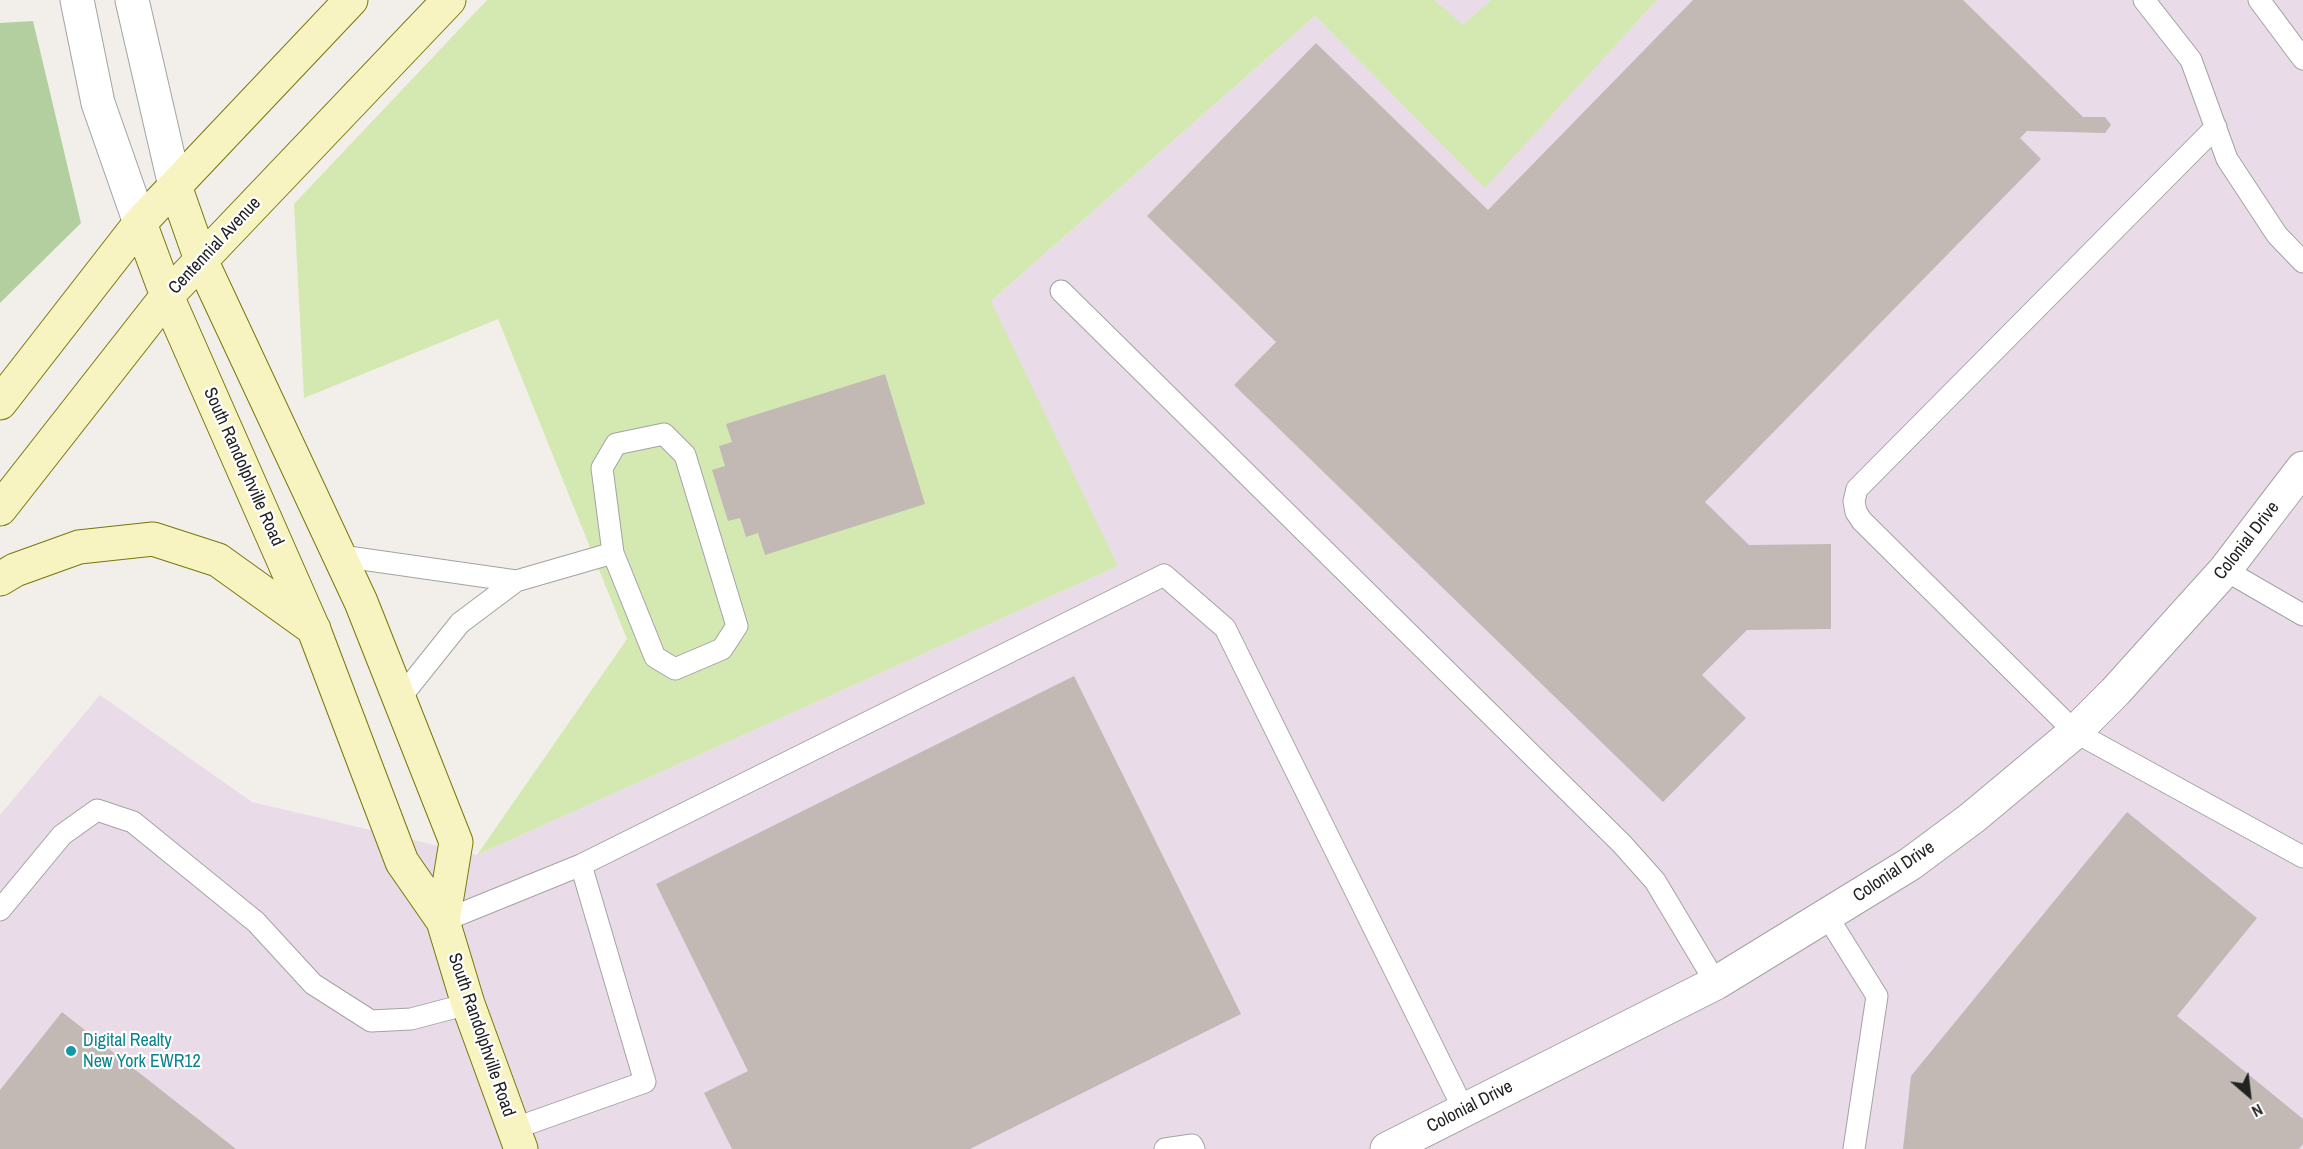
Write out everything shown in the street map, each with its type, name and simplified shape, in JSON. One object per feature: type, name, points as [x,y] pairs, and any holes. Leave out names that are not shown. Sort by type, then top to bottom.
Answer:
[{"type":"main road","points":[[0,402],[140,223],[351,0]]},
{"type":"main road","name":"Centennial Avenue","points":[[0,508],[167,296],[449,0]]},
{"type":"main road","name":"South Randolphville Road","points":[[175,186],[201,260],[341,556],[456,842],[443,921]]},
{"type":"main road","name":"South Randolphville Road","points":[[140,223],[167,296],[314,630],[402,862],[443,921],[468,1004],[517,1139]]},
{"type":"main road","points":[[0,579],[15,570],[79,547],[153,539],[218,560],[314,630]]},
{"type":"street","name":"South Randolphville Road","points":[[77,0],[98,103],[140,223]]},
{"type":"street","name":"South Randolphville Road","points":[[132,0],[175,186]]},
{"type":"street","name":"Colonial Drive","points":[[1387,1149],[1716,983],[1910,864],[1972,818],[2075,732],[2176,626],[2225,570],[2303,468]]},
{"type":"lane","points":[[2144,0],[2191,60],[2227,159],[2277,235],[2303,262]]},
{"type":"lane","points":[[2259,0],[2303,59]]},
{"type":"lane","points":[[2216,127],[1857,489],[1854,501],[1856,512],[1862,521],[2075,732],[2303,857]]},
{"type":"lane","points":[[1061,291],[1623,844],[1655,881],[1716,983]]},
{"type":"lane","points":[[664,434],[685,455],[737,626],[722,650],[675,669],[655,657],[613,553],[602,468],[616,444],[664,434]]},
{"type":"lane","points":[[400,698],[460,623],[516,581],[613,553]]},
{"type":"lane","points":[[341,556],[516,581]]},
{"type":"lane","points":[[2225,570],[2303,615]]},
{"type":"lane","points":[[443,921],[581,865],[1164,575],[1225,628],[1464,1110]]},
{"type":"lane","points":[[0,910],[62,835],[97,810],[133,822],[256,922],[313,984],[371,1021],[411,1019],[468,1004]]},
{"type":"lane","points":[[517,1139],[645,1082],[581,865]]},
{"type":"lane","points":[[1827,916],[1877,996],[1854,1149]]},
{"type":"lane","points":[[1165,1149],[1192,1145],[1194,1149]]},
{"type":"shaded area","points":[[1435,0],[1491,0],[1463,26]]},
{"type":"shaded area","points":[[1657,0],[2303,0],[2303,1149],[0,1149],[0,815],[100,695],[252,802],[477,855],[1118,566],[990,302],[1315,16],[1485,187]]},
{"type":"green space","points":[[487,0],[1435,0],[1463,25],[1491,0],[1657,0],[1485,188],[1315,16],[991,301],[1118,566],[477,855],[627,639],[498,319],[304,398],[294,204]]},
{"type":"green space","points":[[33,21],[81,223],[0,303],[0,23]]},
{"type":"building","points":[[1693,0],[1963,0],[2083,117],[2105,117],[2111,125],[2105,133],[2027,131],[2020,138],[2041,159],[1705,502],[1749,545],[1831,544],[1831,629],[1747,630],[1702,675],[1746,718],[1663,802],[1234,385],[1276,342],[1147,216],[1316,43],[1488,210]]},
{"type":"building","points":[[885,374],[925,504],[765,555],[758,533],[746,537],[740,518],[728,521],[712,470],[725,466],[719,446],[732,442],[726,424]]},
{"type":"building","points":[[1074,676],[1241,1014],[970,1149],[732,1149],[704,1093],[748,1071],[656,884]]},
{"type":"building","points":[[2127,812],[2257,918],[2177,1016],[2303,1119],[2303,1144],[2299,1149],[1903,1149],[1911,1076]]},
{"type":"building","name":"Digital Realty New York EWR12","points":[[62,1012],[236,1149],[0,1149],[0,1090]]},
{"type":"place","name":"Digital Realty New York EWR12","points":[[71,1051]]}]
